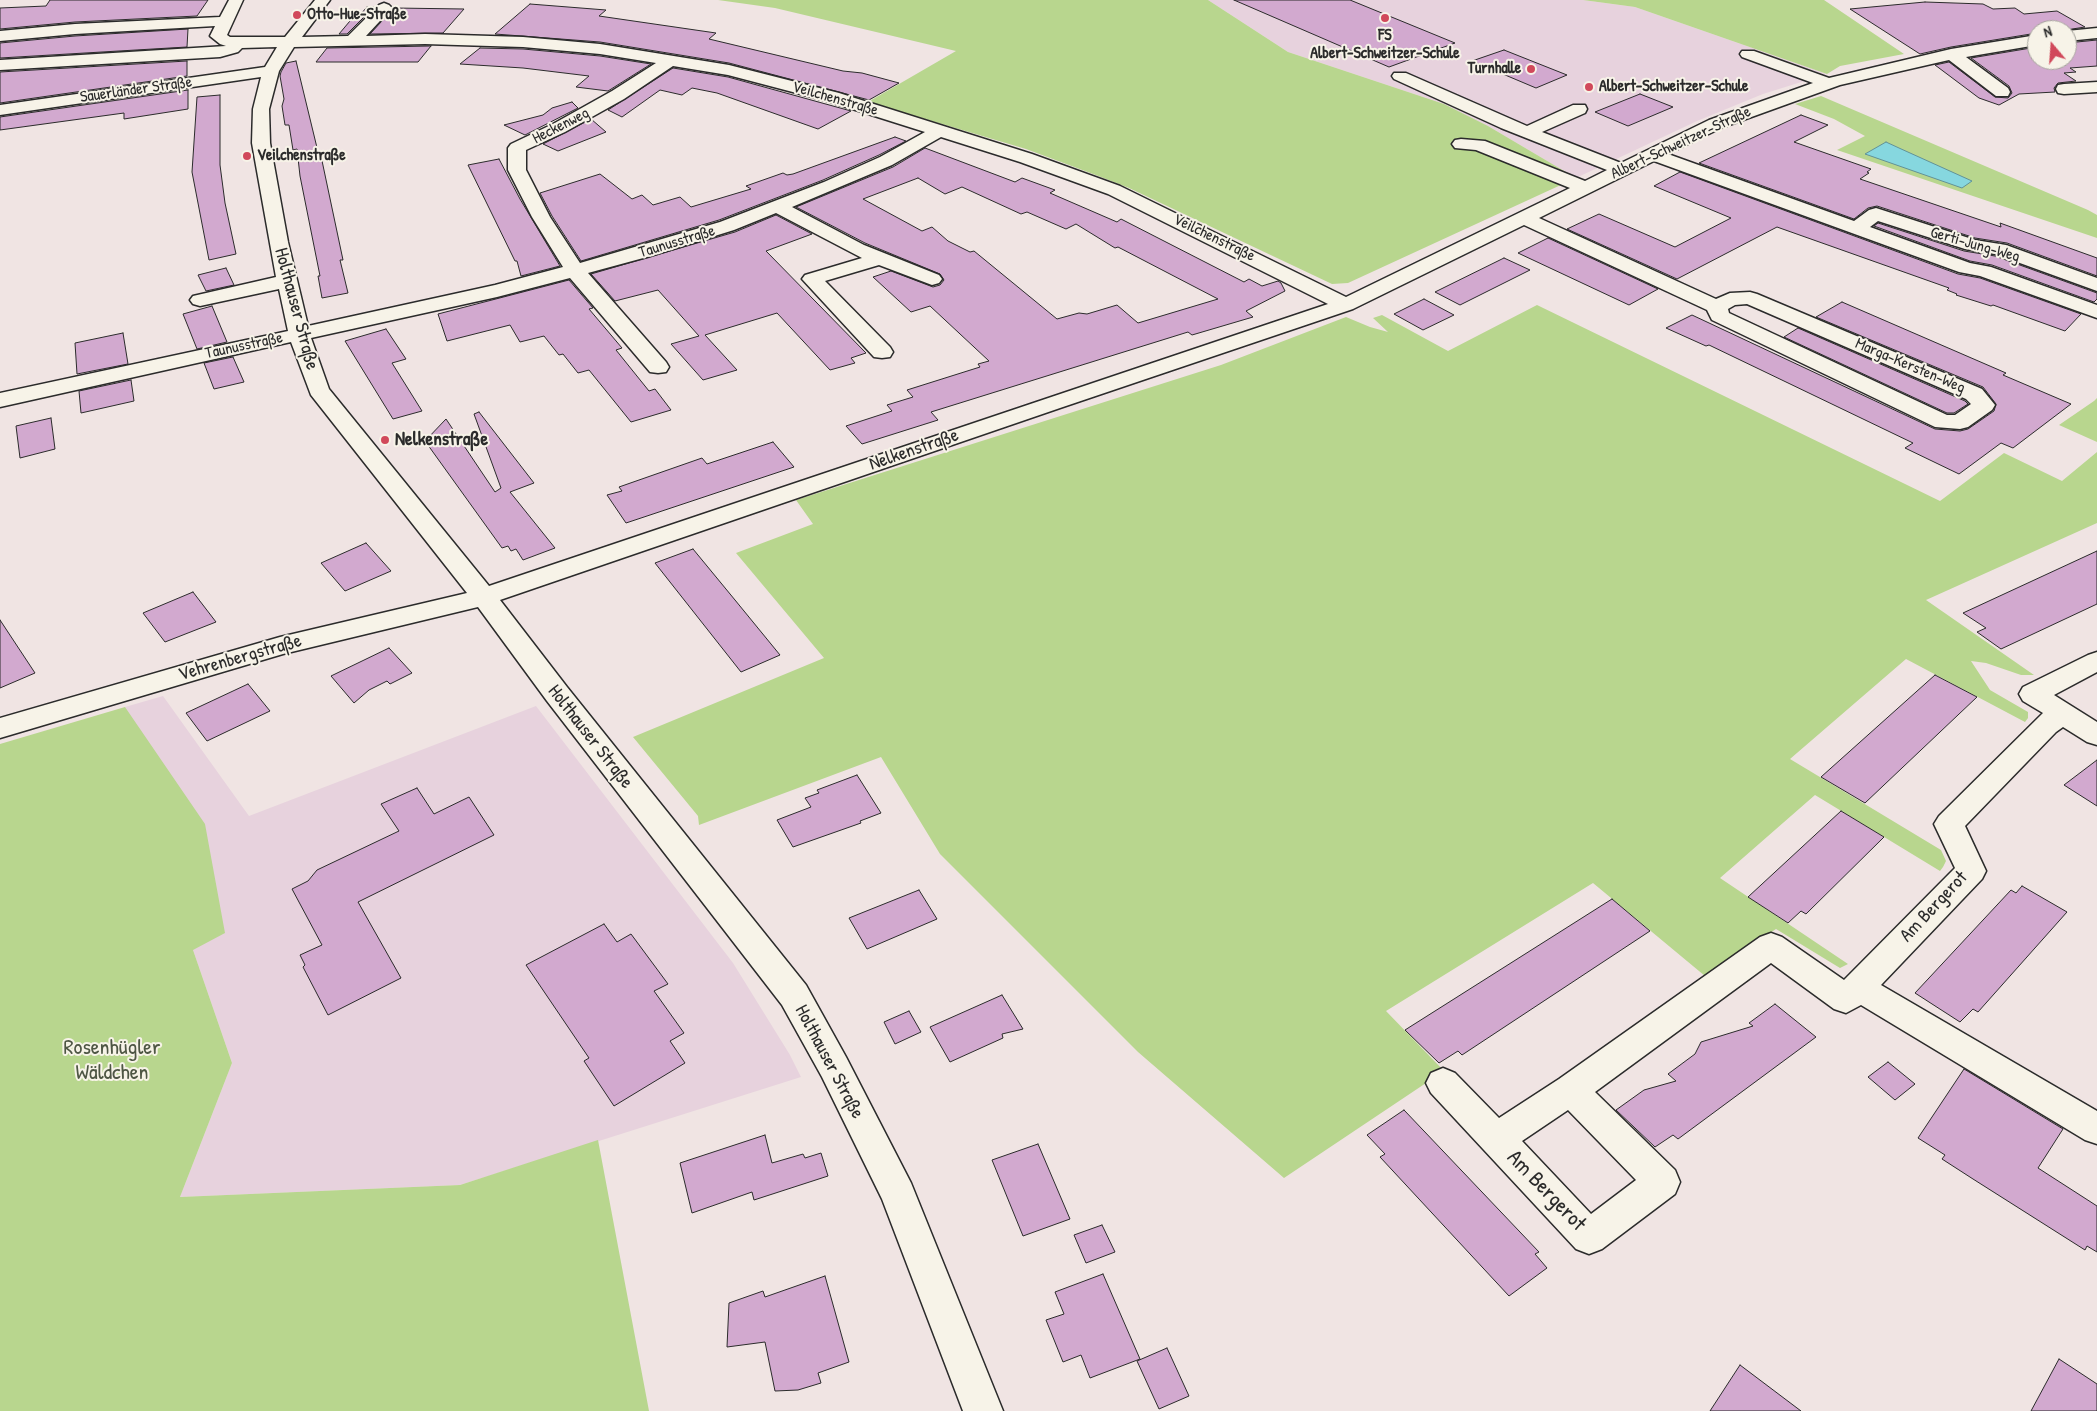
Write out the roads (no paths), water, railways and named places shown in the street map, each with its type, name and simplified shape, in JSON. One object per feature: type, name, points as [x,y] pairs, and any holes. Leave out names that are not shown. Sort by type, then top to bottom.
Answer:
[{"type":"street","points":[[236,0],[218,36],[226,41],[237,42],[280,56],[323,0]]},
{"type":"street","points":[[353,40],[384,8]]},
{"type":"street","points":[[0,36],[76,29],[225,21]]},
{"type":"street","points":[[2077,35],[2097,33]]},
{"type":"street","name":"Veilchenstraße","points":[[280,56],[353,40],[523,42],[600,49],[729,70],[833,97],[940,130],[1026,158],[1114,190],[1192,226],[1346,305]]},
{"type":"street","points":[[0,65],[220,52],[232,48],[237,42]]},
{"type":"street","name":"Albert-Schweitzer-Straße","points":[[1346,305],[1715,124],[1829,83],[1951,54],[2027,42]]},
{"type":"street","points":[[1748,54],[1829,83]]},
{"type":"street","points":[[1951,54],[2002,92]]},
{"type":"street","name":"Sauerländer Straße","points":[[0,110],[280,56]]},
{"type":"street","name":"Holthauser Straße","points":[[280,56],[261,109],[261,143],[299,334],[319,390],[484,598],[794,996],[834,1067],[898,1195],[983,1411]]},
{"type":"street","name":"Heckenweg","points":[[576,272],[540,217],[517,170],[517,148],[559,128],[618,95],[671,60]]},
{"type":"street","points":[[1400,76],[1527,132],[1623,170]]},
{"type":"street","points":[[2064,89],[2097,87]]},
{"type":"street","points":[[1527,132],[1580,110]]},
{"type":"street","name":"Taunusstraße","points":[[0,400],[576,272],[727,226],[778,207],[886,161],[940,130]]},
{"type":"street","points":[[1461,144],[1479,145],[1586,188]]},
{"type":"street","name":"Gerti-Jung-Weg","points":[[1655,155],[1966,268],[1984,271],[2097,312]]},
{"type":"street","points":[[778,207],[878,259],[932,278]]},
{"type":"street","name":"Gerti-Jung-Weg","points":[[1856,228],[1876,214],[1972,245],[1999,249],[2097,285]]},
{"type":"street","name":"Marga-Kersten-Weg","points":[[1524,218],[1717,307]]},
{"type":"street","points":[[878,259],[812,279],[882,352]]},
{"type":"street","points":[[576,272],[658,367]]},
{"type":"street","points":[[200,300],[287,281]]},
{"type":"street","name":"Marga-Kersten-Weg","points":[[1750,298],[1974,394],[1984,405],[1960,422],[1943,422],[1719,316],[1717,307],[1730,299],[1750,298]]},
{"type":"street","name":"Nelkenstraße","points":[[484,598],[1052,402],[1346,305]]},
{"type":"street","name":"Vehrenbergstraße","points":[[0,728],[280,646],[484,598]]},
{"type":"street","points":[[2097,661],[2033,694],[2097,735]]},
{"type":"street","name":"Am Bergerot","points":[[1496,1139],[1572,1090],[1771,946],[1846,1000],[1971,871],[1949,824],[2046,725],[2063,713]]},
{"type":"street","points":[[1857,988],[2097,1129]]},
{"type":"street","name":"Am Bergerot","points":[[1443,1083],[1589,1236],[1662,1182],[1572,1090]]},
{"type":"water","points":[[1886,142],[1972,181],[1962,188],[1865,154]]},
{"type":"place","name":"Otto-Hue-Straße","points":[[297,15]]},
{"type":"place","name":"FS Albert-Schweitzer-Schule","points":[[1385,18]]},
{"type":"place","name":"Turnhalle","points":[[1531,69]]},
{"type":"place","name":"Albert-Schweitzer-Schule","points":[[1589,87]]},
{"type":"place","name":"Veilchenstraße","points":[[247,156]]},
{"type":"place","name":"Nelkenstraße","points":[[385,440]]},
{"type":"park label","name":"Rosenhügler Wäldchen","points":[[112,1060]]}]
